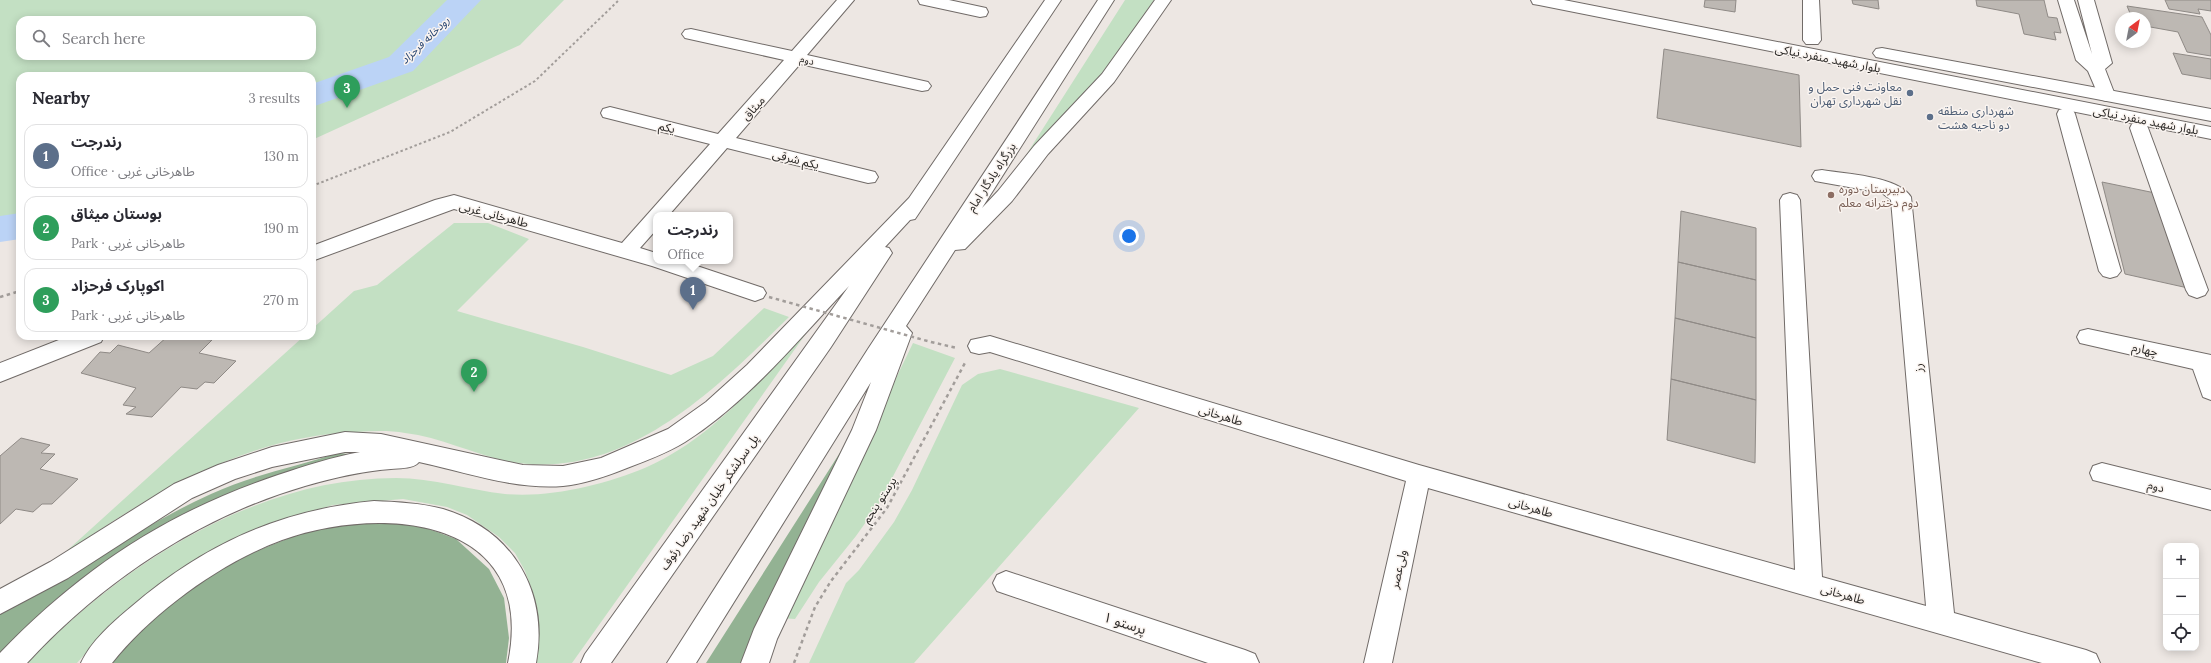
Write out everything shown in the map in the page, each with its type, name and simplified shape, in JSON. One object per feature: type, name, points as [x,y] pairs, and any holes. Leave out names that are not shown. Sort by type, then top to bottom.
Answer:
[{"type":"main road","name":"میثاق","points":[[661,212],[798,58],[846,0]]},
{"type":"main road","points":[[926,0],[980,12]]},
{"type":"main road","points":[[0,602],[59,570],[183,491],[227,472],[272,457],[345,442],[381,444],[427,456],[523,475],[563,476],[603,467],[676,436],[714,408],[755,371],[915,203],[1053,0]]},
{"type":"main road","name":"بزرگراه یادگار امام","points":[[681,663],[876,355],[1106,0]]},
{"type":"main road","points":[[755,663],[764,638],[864,430],[920,287],[1005,196],[1041,150],[1108,78],[1163,0]]},
{"type":"main road","name":"بلوار شهید منفرد نیاکی","points":[[1539,0],[1606,7],[1812,40],[2106,94],[2211,115]]},
{"type":"main road","points":[[1811,0],[1812,40]]},
{"type":"main road","points":[[2066,0],[2085,60],[2096,68],[2106,94]]},
{"type":"main road","points":[[2086,0],[2103,63],[2096,68]]},
{"type":"main road","points":[[1606,7],[1686,39],[2211,141]]},
{"type":"main road","name":"بلوار شهید منفرد نیاکی","points":[[1606,7],[2211,133]]},
{"type":"main road","name":"دوم","points":[[691,34],[922,86]]},
{"type":"main road","name":"یکم","points":[[610,113],[724,141]]},
{"type":"main road","points":[[2066,114],[2110,271]]},
{"type":"main road","points":[[2139,128],[2197,290]]},
{"type":"main road","name":"یکم شرقی","points":[[724,141],[868,177]]},
{"type":"main road","name":"رز","points":[[1822,176],[1888,188],[1901,197],[1941,622]]},
{"type":"main road","points":[[1790,200],[1809,585]]},
{"type":"main road","name":"طاهرخانی غربی","points":[[316,252],[442,205],[454,202],[627,250],[653,259]]},
{"type":"main road","name":"پل سرلشکر خلبان شهید رضا رئوف","points":[[595,663],[823,341],[915,203]]},
{"type":"main road","name":"میثاق","points":[[627,250],[653,221]]},
{"type":"main road","points":[[668,264],[762,295]]},
{"type":"main road","name":"چهارم","points":[[2088,337],[2206,363]]},
{"type":"main road","points":[[0,373],[18,364],[82,340]]},
{"type":"main road","name":"طاهرخانی","points":[[975,348],[990,344],[1419,475],[2086,663]]},
{"type":"main road","points":[[2206,363],[2211,391]]},
{"type":"main road","points":[[9,663],[29,640],[80,594],[169,533],[207,513],[254,493],[338,468],[362,462],[427,456]]},
{"type":"main road","name":"دوم","points":[[2102,473],[2211,500]]},
{"type":"main road","name":"ولی‌عصر","points":[[1378,663],[1419,475]]},
{"type":"main road","points":[[95,663],[108,645],[153,606],[185,581],[227,555],[273,532],[315,519],[348,513],[377,511],[406,512],[434,517],[463,528],[494,548],[512,573],[523,599],[526,644],[522,663]]},
{"type":"main road","name":"پرستو ۱","points":[[1006,583],[1245,663]]},
{"type":"path","points":[[316,184],[450,132],[535,81],[619,0]]},
{"type":"path","points":[[0,297],[16,292]]},
{"type":"path","points":[[762,295],[931,342],[975,348]]},
{"type":"path","name":"پرستو پنجم","points":[[794,663],[815,607],[831,581],[888,508],[975,348]]},
{"type":"green space","points":[[0,0],[564,0],[520,45],[316,138],[316,72],[16,72],[16,229],[0,234]]},
{"type":"green space","points":[[1125,0],[1154,0],[1109,65],[1057,124],[1003,191]]},
{"type":"green space","points":[[454,223],[488,223],[529,239],[457,311],[583,347],[671,375],[713,356],[764,308],[789,317],[730,374],[698,401],[663,425],[627,445],[589,458],[549,464],[507,461],[431,438],[393,431],[315,436],[275,444],[237,457],[199,473],[163,491],[128,512],[60,557],[300,340],[316,340],[316,325],[354,291],[377,285]]},
{"type":"green space","points":[[817,318],[572,663],[534,663],[539,634],[538,614],[533,593],[525,571],[515,553],[499,537],[467,515],[447,507],[403,499],[333,505],[274,523],[108,628],[77,663],[27,663],[64,627],[104,593],[148,561],[194,534],[242,511],[292,493],[344,482],[396,478],[424,480],[505,494],[541,494],[595,485],[647,467],[672,454],[718,421],[739,402]]},
{"type":"green space","points":[[913,343],[955,358],[878,505],[856,536],[819,582],[795,619],[780,618]]},
{"type":"green space","points":[[1000,369],[1139,408],[914,663],[809,663],[846,583],[859,570],[894,522],[912,490],[962,385],[978,374]]},
{"type":"green space","points":[[855,429],[743,663],[706,663]]},
{"type":"green space","points":[[338,453],[360,455],[100,568],[53,602],[0,653],[0,614],[53,585],[157,522],[211,494],[258,476]]},
{"type":"green space","points":[[357,522],[410,522],[456,539],[489,569],[504,598],[509,638],[506,663],[108,663],[159,612],[229,562],[302,533]]},
{"type":"building","points":[[1705,0],[1736,0],[1735,12],[1704,7]]},
{"type":"building","points":[[1852,0],[1878,0],[1879,9],[1853,4]]},
{"type":"building","points":[[1976,0],[2044,0],[2048,17],[2057,18],[2061,33],[2054,32],[2056,40],[2024,34],[2019,14],[1977,6]]},
{"type":"building","points":[[2165,0],[2211,0],[2211,11],[2198,9],[2200,14],[2169,9]]},
{"type":"building","points":[[2127,6],[2202,17],[2211,35],[2211,56],[2187,52],[2178,32],[2151,27],[2151,12],[2130,12]]},
{"type":"building","points":[[1664,49],[1799,75],[1801,147],[1657,118]]},
{"type":"building","points":[[2173,53],[2211,59],[2211,79],[2182,74]]},
{"type":"building","points":[[2102,182],[2160,194],[2188,288],[2125,274]]},
{"type":"building","points":[[1681,211],[1756,228],[1756,280],[1678,262]]},
{"type":"building","points":[[1678,262],[1756,280],[1756,338],[1675,318]]},
{"type":"building","points":[[1675,318],[1756,338],[1756,400],[1671,379]]},
{"type":"building","points":[[164,340],[212,340],[199,353],[236,361],[214,383],[205,382],[197,389],[181,387],[152,417],[126,414],[136,407],[123,405],[136,388],[81,373],[100,352],[110,353],[118,345],[149,353]]},
{"type":"building","points":[[1671,379],[1756,400],[1755,463],[1667,440]]},
{"type":"building","points":[[21,438],[50,445],[41,453],[55,454],[40,469],[78,479],[52,504],[42,504],[33,512],[16,509],[0,524],[0,456]]},
{"type":"waterway","name":"رودخانه فرحزاد","points":[[316,95],[401,64],[465,0]]},
{"type":"waterway","name":"رودخانه فرحزاد","points":[[0,229],[16,227]]},
{"type":"place","name":"معاونت فنی حمل و نقل شهرداری تهران","points":[[1910,93]]},
{"type":"place","name":"اکوپارک فرحزاد","points":[[347,108]]},
{"type":"place","name":"شهرداری منطقه دو ناحیه هشت","points":[[1930,117]]},
{"type":"place","name":"دبیرستان دوره دوم دخترانه معلم","points":[[1831,195]]},
{"type":"place","name":"رندرجت","points":[[693,310]]},
{"type":"place","name":"بوستان میثاق","points":[[474,392]]}]
